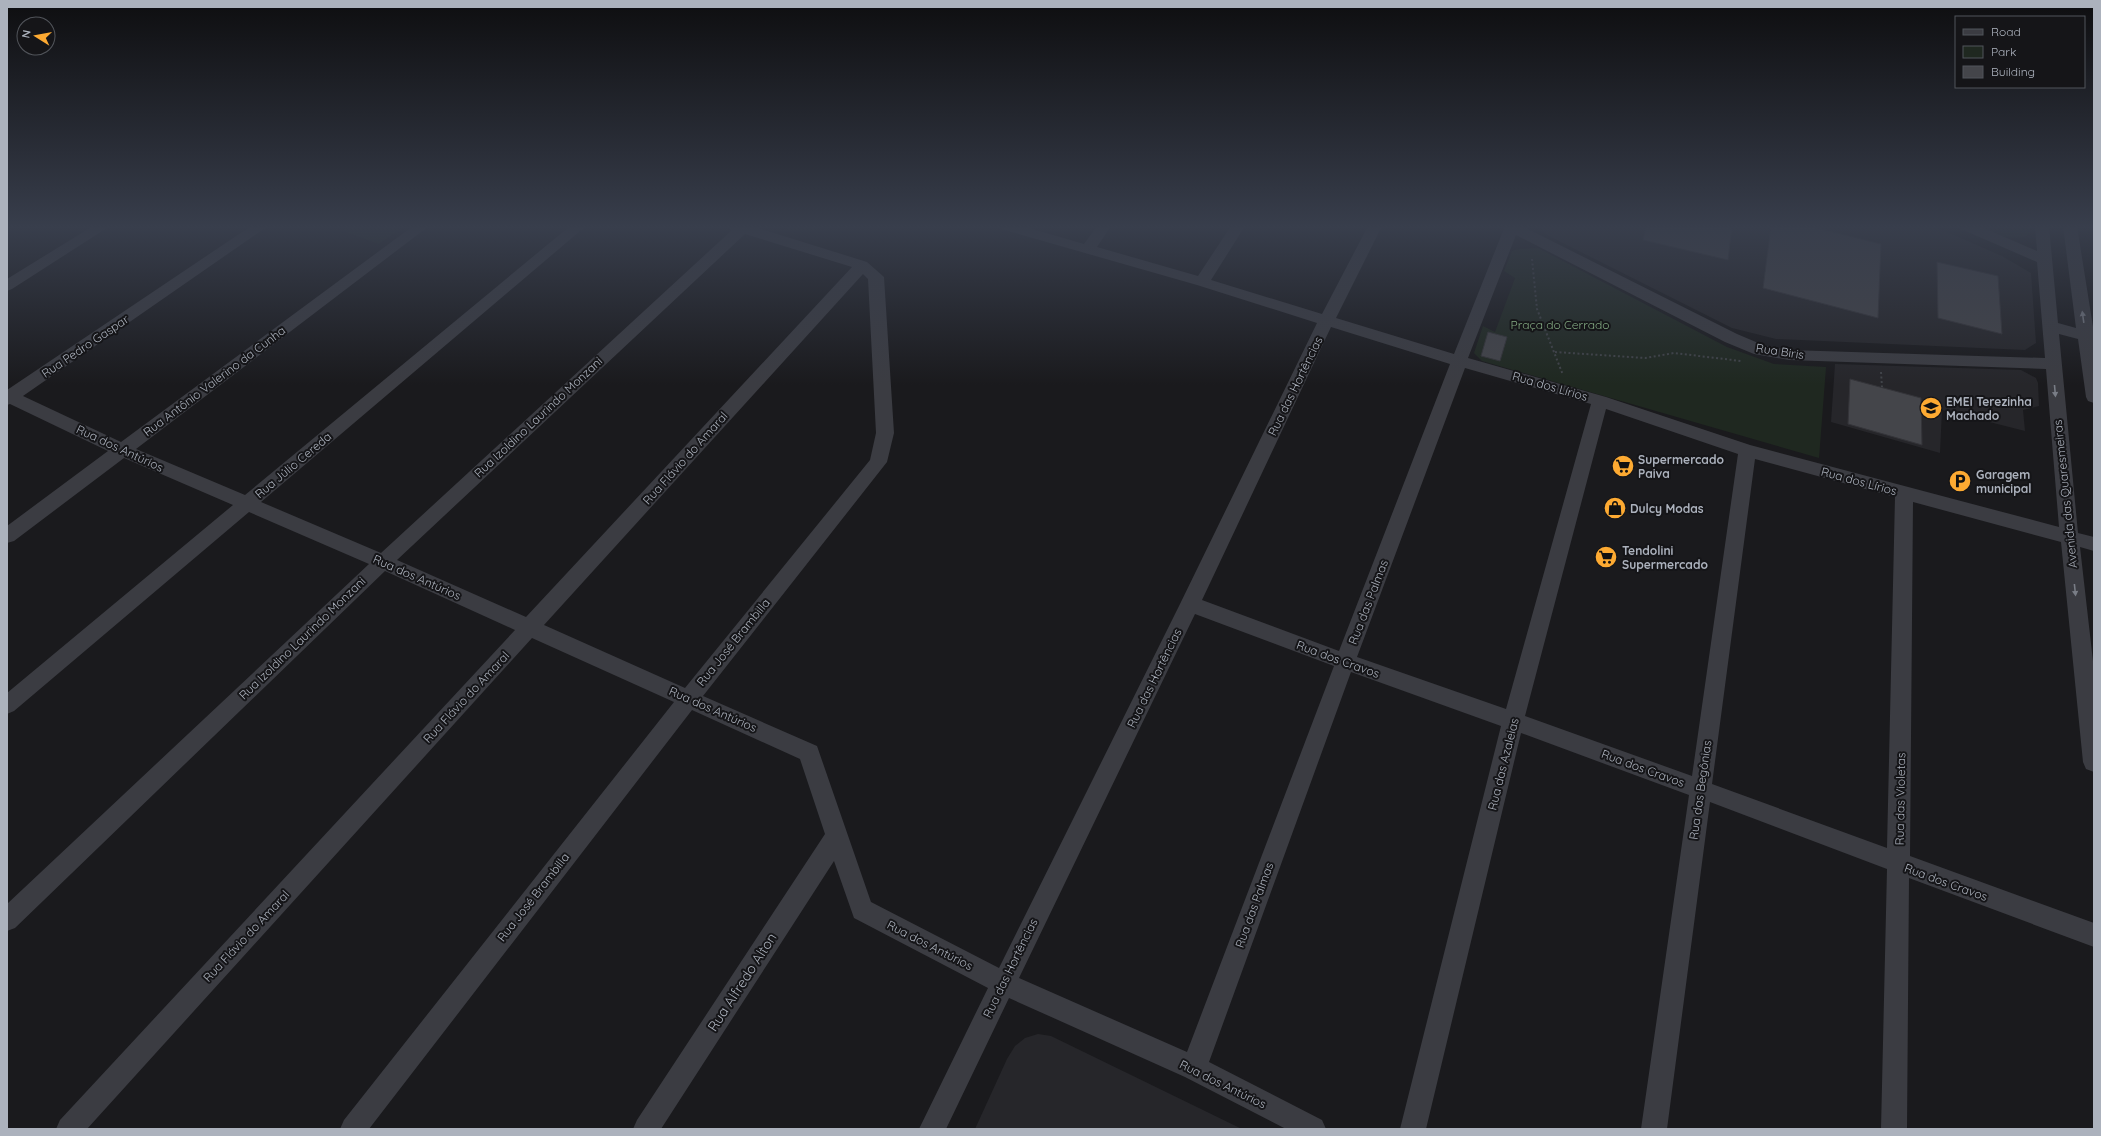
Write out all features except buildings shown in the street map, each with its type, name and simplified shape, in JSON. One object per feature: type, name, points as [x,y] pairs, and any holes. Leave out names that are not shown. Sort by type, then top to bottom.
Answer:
[{"type":"street","points":[[7,286],[18,279]]},
{"type":"street","name":"Rua Pedro Gaspar","points":[[8,397],[183,279]]},
{"type":"street","name":"Rua Antônio Valerino da Cunha","points":[[7,536],[351,279]]},
{"type":"street","name":"Rua Júlio Cereda","points":[[7,705],[517,279]]},
{"type":"street","name":"Rua Izoldino Laurindo Monzani","points":[[7,920],[382,562],[684,279]]},
{"type":"street","name":"Rua Flávio do Amaral","points":[[69,1129],[849,279]]},
{"type":"street","name":"Rua José Brambilla","points":[[353,1129],[689,698],[878,462],[885,433],[876,279]]},
{"type":"street","name":"Rua dos Lírios","points":[[1191,279],[1459,361],[1600,401],[1747,451],[2069,536],[2094,544]]},
{"type":"street","name":"Rua das Hortências","points":[[932,1129],[1190,604],[1347,279]]},
{"type":"street","name":"Rua das Palmas","points":[[1194,1068],[1345,662],[1491,279]]},
{"type":"street","name":"Rua Biris","points":[[1614,279],[1680,313],[1760,350],[1789,355],[2052,364]]},
{"type":"street","name":"Avenida das Quaresmeiras","points":[[2046,279],[2052,364],[2094,762]]},
{"type":"street","points":[[2080,279],[2090,337],[2094,397]]},
{"type":"street","points":[[2050,326],[2090,337]]},
{"type":"street","name":"Rua dos Antúrios","points":[[8,397],[122,450],[530,627],[809,753],[862,910],[1003,983],[1194,1068],[1313,1129]]},
{"type":"street","name":"Rua das Azaleias","points":[[1413,1129],[1513,721],[1600,401]]},
{"type":"street","name":"Rua das Begônias","points":[[1654,1129],[1747,451]]},
{"type":"street","name":"Rua das Violetas","points":[[1894,1129],[1904,493]]},
{"type":"street","name":"Rua dos Cravos","points":[[1190,604],[1345,662],[1700,789],[2094,935]]},
{"type":"street","name":"Rua Alfredo Alton","points":[[646,1129],[837,836]]},
{"type":"path","points":[[1534,279],[1537,309],[1565,379]]},
{"type":"path","points":[[1555,352],[1644,358],[1674,353],[1745,361]]},
{"type":"path","points":[[1881,366],[1882,387]]},
{"type":"shaded area","points":[[1635,279],[2031,279],[2036,343],[2025,350],[1776,339],[1732,328]]},
{"type":"shaded area","name":"EMEI Terezinha Machado","points":[[1835,364],[2021,370],[2036,378],[2038,383],[2039,406],[2023,410],[2025,431],[1942,410],[1940,453],[1831,422]]},
{"type":"shaded area","points":[[1038,1034],[1051,1036],[1242,1129],[975,1129],[1007,1059],[1015,1046],[1025,1038]]},
{"type":"green space","name":"Praça do Cerrado","points":[[1515,279],[1597,279],[1727,347],[1774,364],[1826,367],[1819,458],[1482,361],[1474,353],[1483,326],[1495,332]]},
{"type":"place","name":"EMEI Terezinha Machado","points":[[1931,408]]},
{"type":"place","name":"Supermercado Paiva","points":[[1623,466]]},
{"type":"place","name":"Garagem municipal","points":[[1960,481]]},
{"type":"place","name":"Dulcy Modas","points":[[1615,508]]},
{"type":"place","name":"Tendolini Supermercado","points":[[1606,557]]}]
